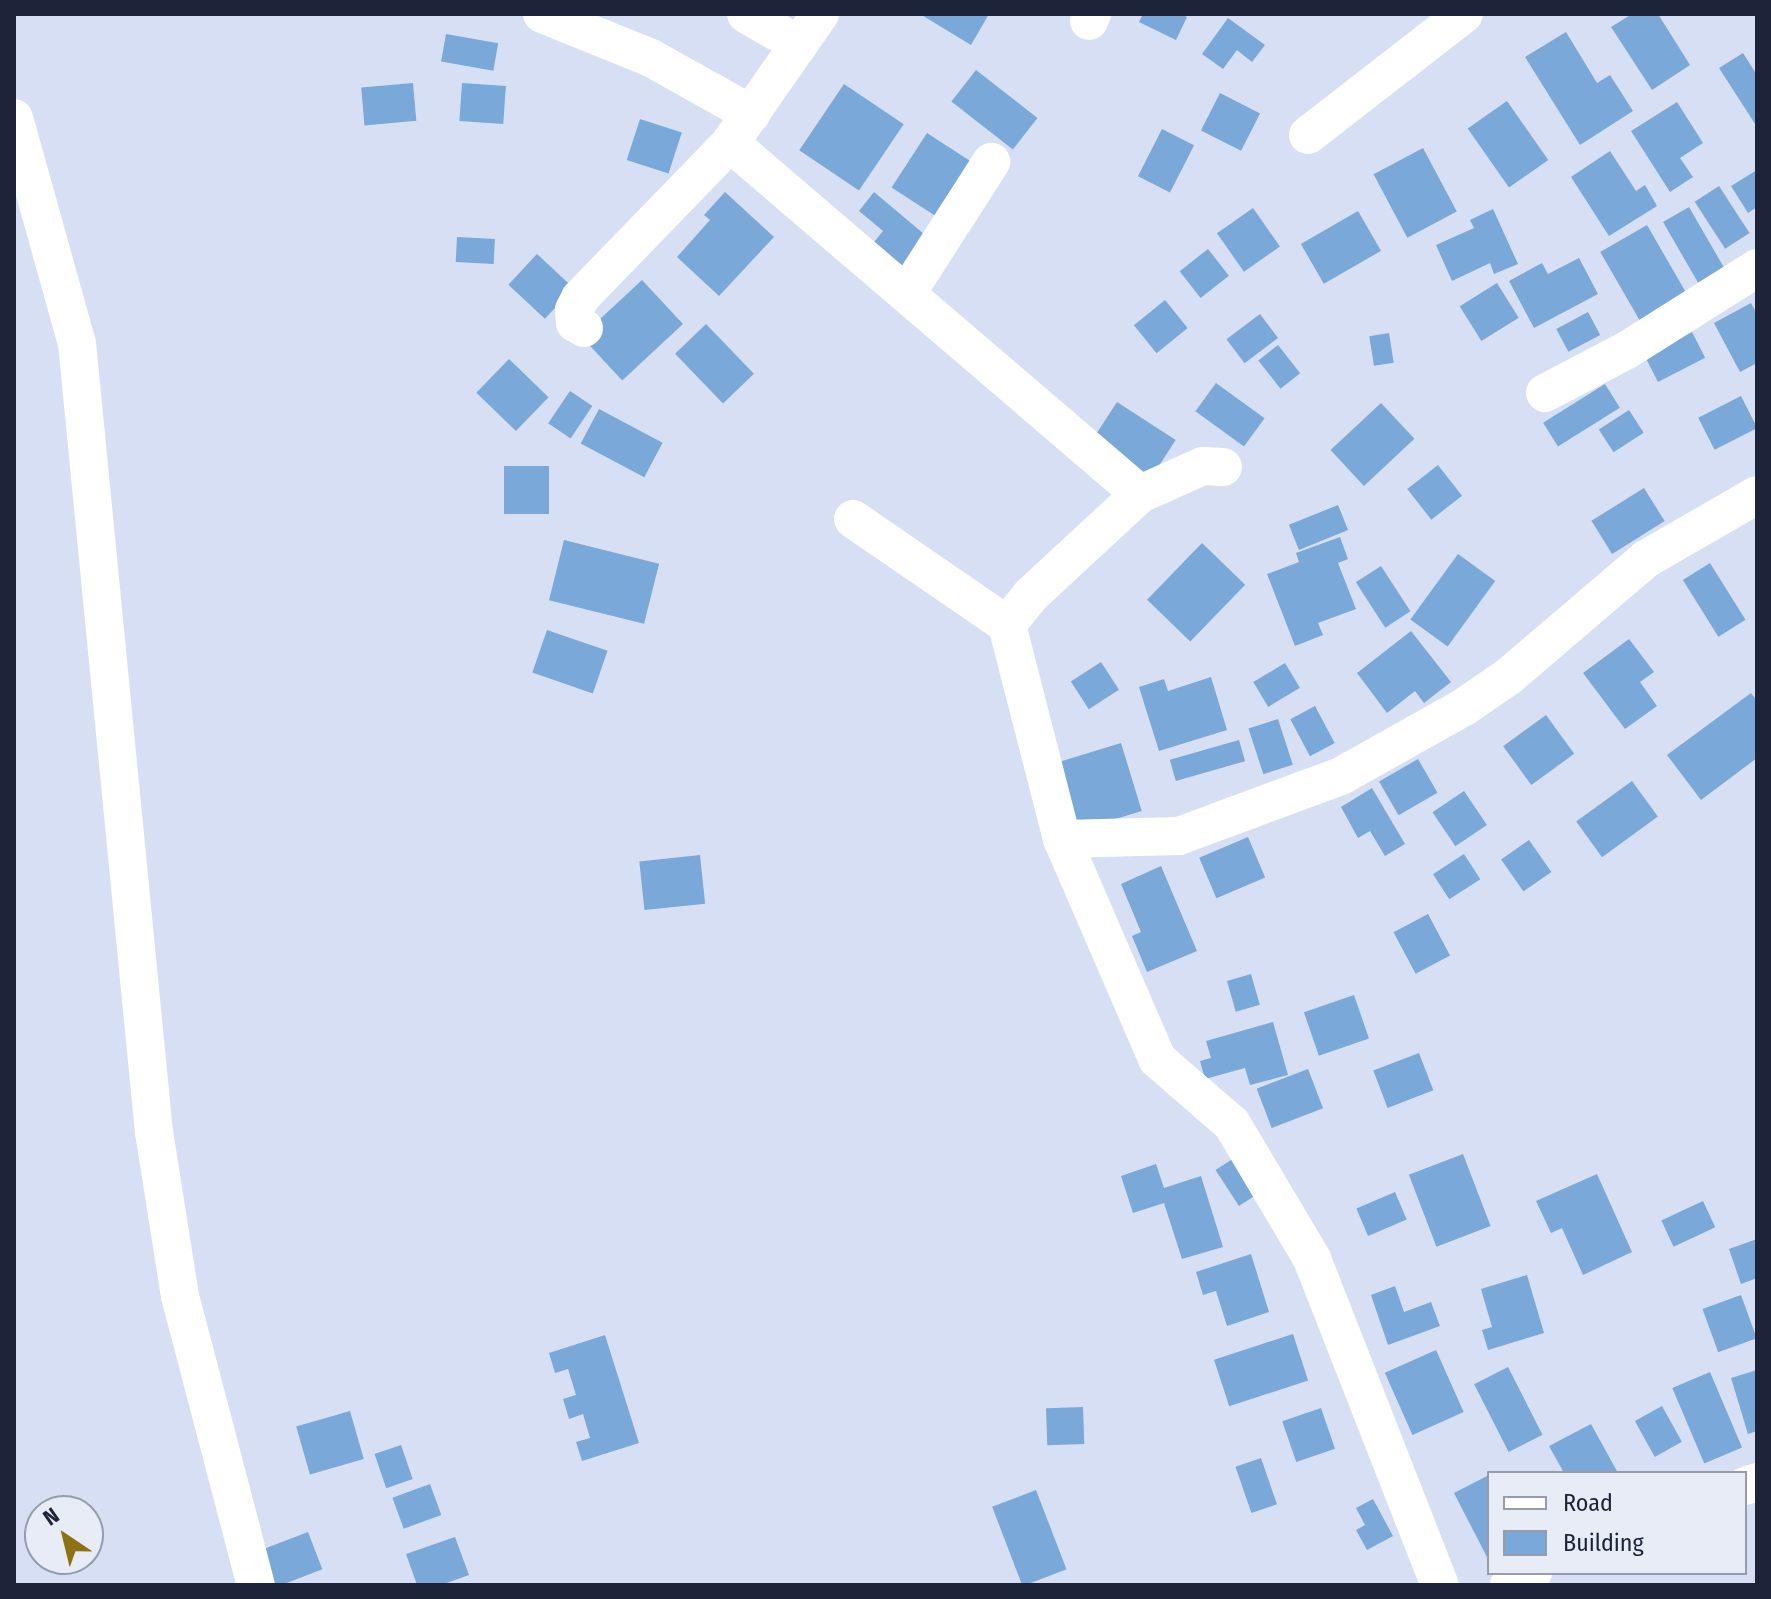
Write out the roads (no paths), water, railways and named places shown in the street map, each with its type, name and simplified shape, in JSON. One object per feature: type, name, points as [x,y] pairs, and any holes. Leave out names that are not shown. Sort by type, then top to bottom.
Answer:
[{"type":"street","points":[[542,14],[651,58],[740,128],[907,293],[1140,494]]},
{"type":"street","points":[[746,14],[799,45]]},
{"type":"street","points":[[584,328],[575,323],[580,298],[740,128],[820,14]]},
{"type":"street","points":[[1308,135],[1464,14]]},
{"type":"street","points":[[14,118],[77,343],[154,1132],[180,1296],[256,1585]]},
{"type":"street","points":[[907,293],[991,162]]},
{"type":"street","points":[[1545,393],[1627,350],[1757,268]]},
{"type":"street","points":[[1007,625],[1031,595],[1140,494],[1203,466],[1223,467]]},
{"type":"street","points":[[1062,839],[1179,836],[1341,776],[1464,707],[1509,676],[1646,559],[1757,495]]},
{"type":"street","points":[[853,519],[1007,625],[1062,839],[1157,1059],[1232,1124],[1312,1259],[1440,1585]]},
{"type":"street","points":[[1509,1585],[1529,1575]]}]
